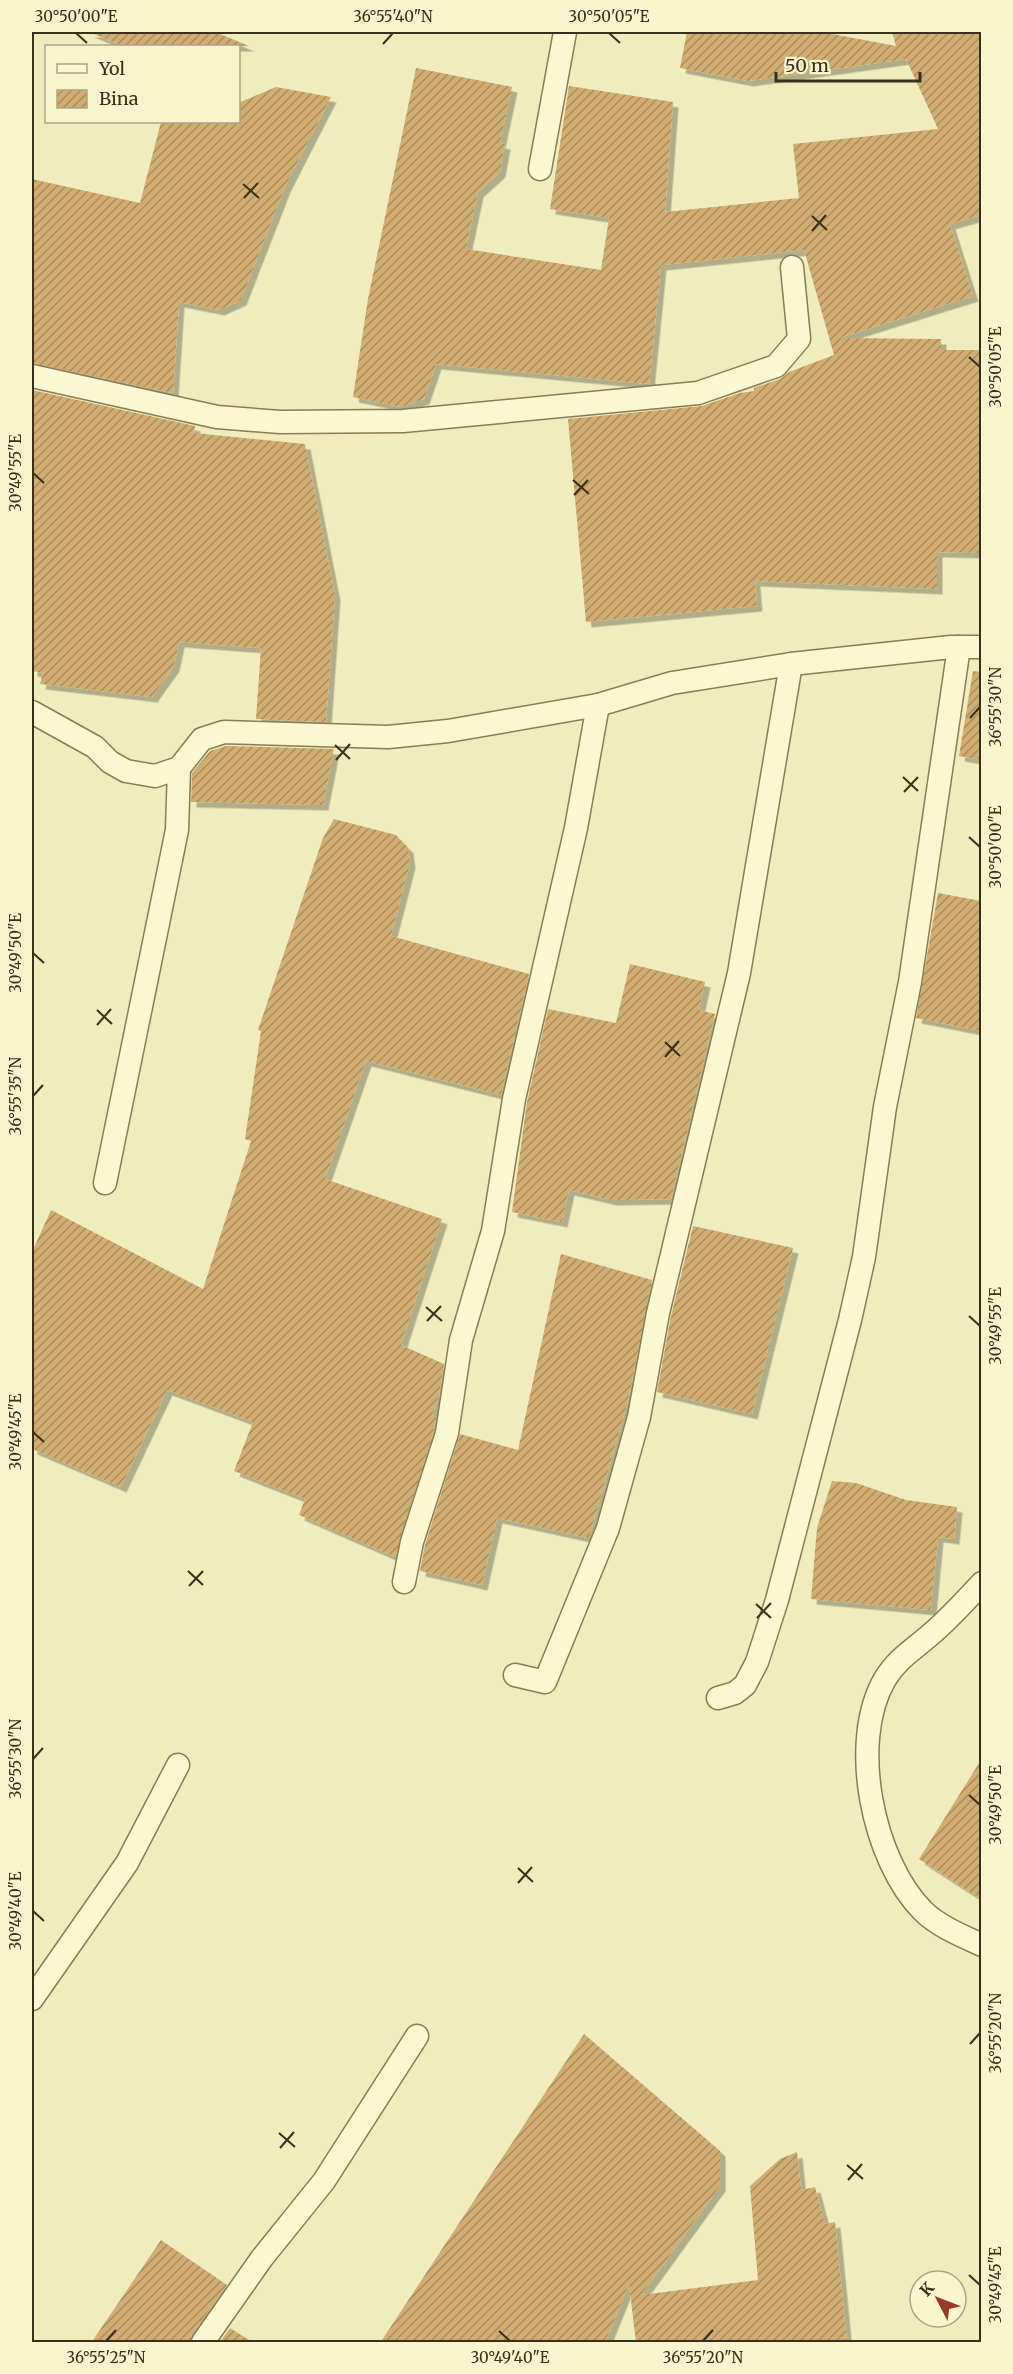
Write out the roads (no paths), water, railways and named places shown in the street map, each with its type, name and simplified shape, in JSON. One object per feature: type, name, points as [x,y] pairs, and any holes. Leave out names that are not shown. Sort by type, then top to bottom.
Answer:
[{"type":"street","points":[[540,169],[565,32]]},
{"type":"street","points":[[32,376],[217,417],[280,422],[403,420],[698,393],[776,366],[790,352],[799,339],[792,267]]},
{"type":"street","points":[[32,712],[95,747],[110,762],[126,771],[155,776],[179,768],[202,739],[224,732],[388,737],[448,730],[598,705],[672,683],[791,664],[959,647],[981,647]]},
{"type":"street","points":[[718,1698],[735,1693],[745,1685],[757,1662],[780,1590],[850,1320],[864,1257],[885,1107],[910,982],[959,647]]},
{"type":"street","points":[[515,1675],[545,1682],[608,1528],[626,1468],[639,1417],[658,1313],[738,973],[764,837],[791,664]]},
{"type":"street","points":[[404,1582],[412,1542],[447,1433],[461,1340],[493,1231],[514,1099],[576,828],[598,705]]},
{"type":"street","points":[[105,1183],[177,830],[179,768]]},
{"type":"street","points":[[981,1583],[928,1637],[909,1649],[885,1679],[872,1711],[867,1758],[873,1812],[897,1877],[923,1911],[953,1932],[981,1945]]},
{"type":"street","points":[[32,1999],[127,1863],[178,1765]]},
{"type":"street","points":[[203,2343],[262,2258],[324,2181],[417,2036]]}]
